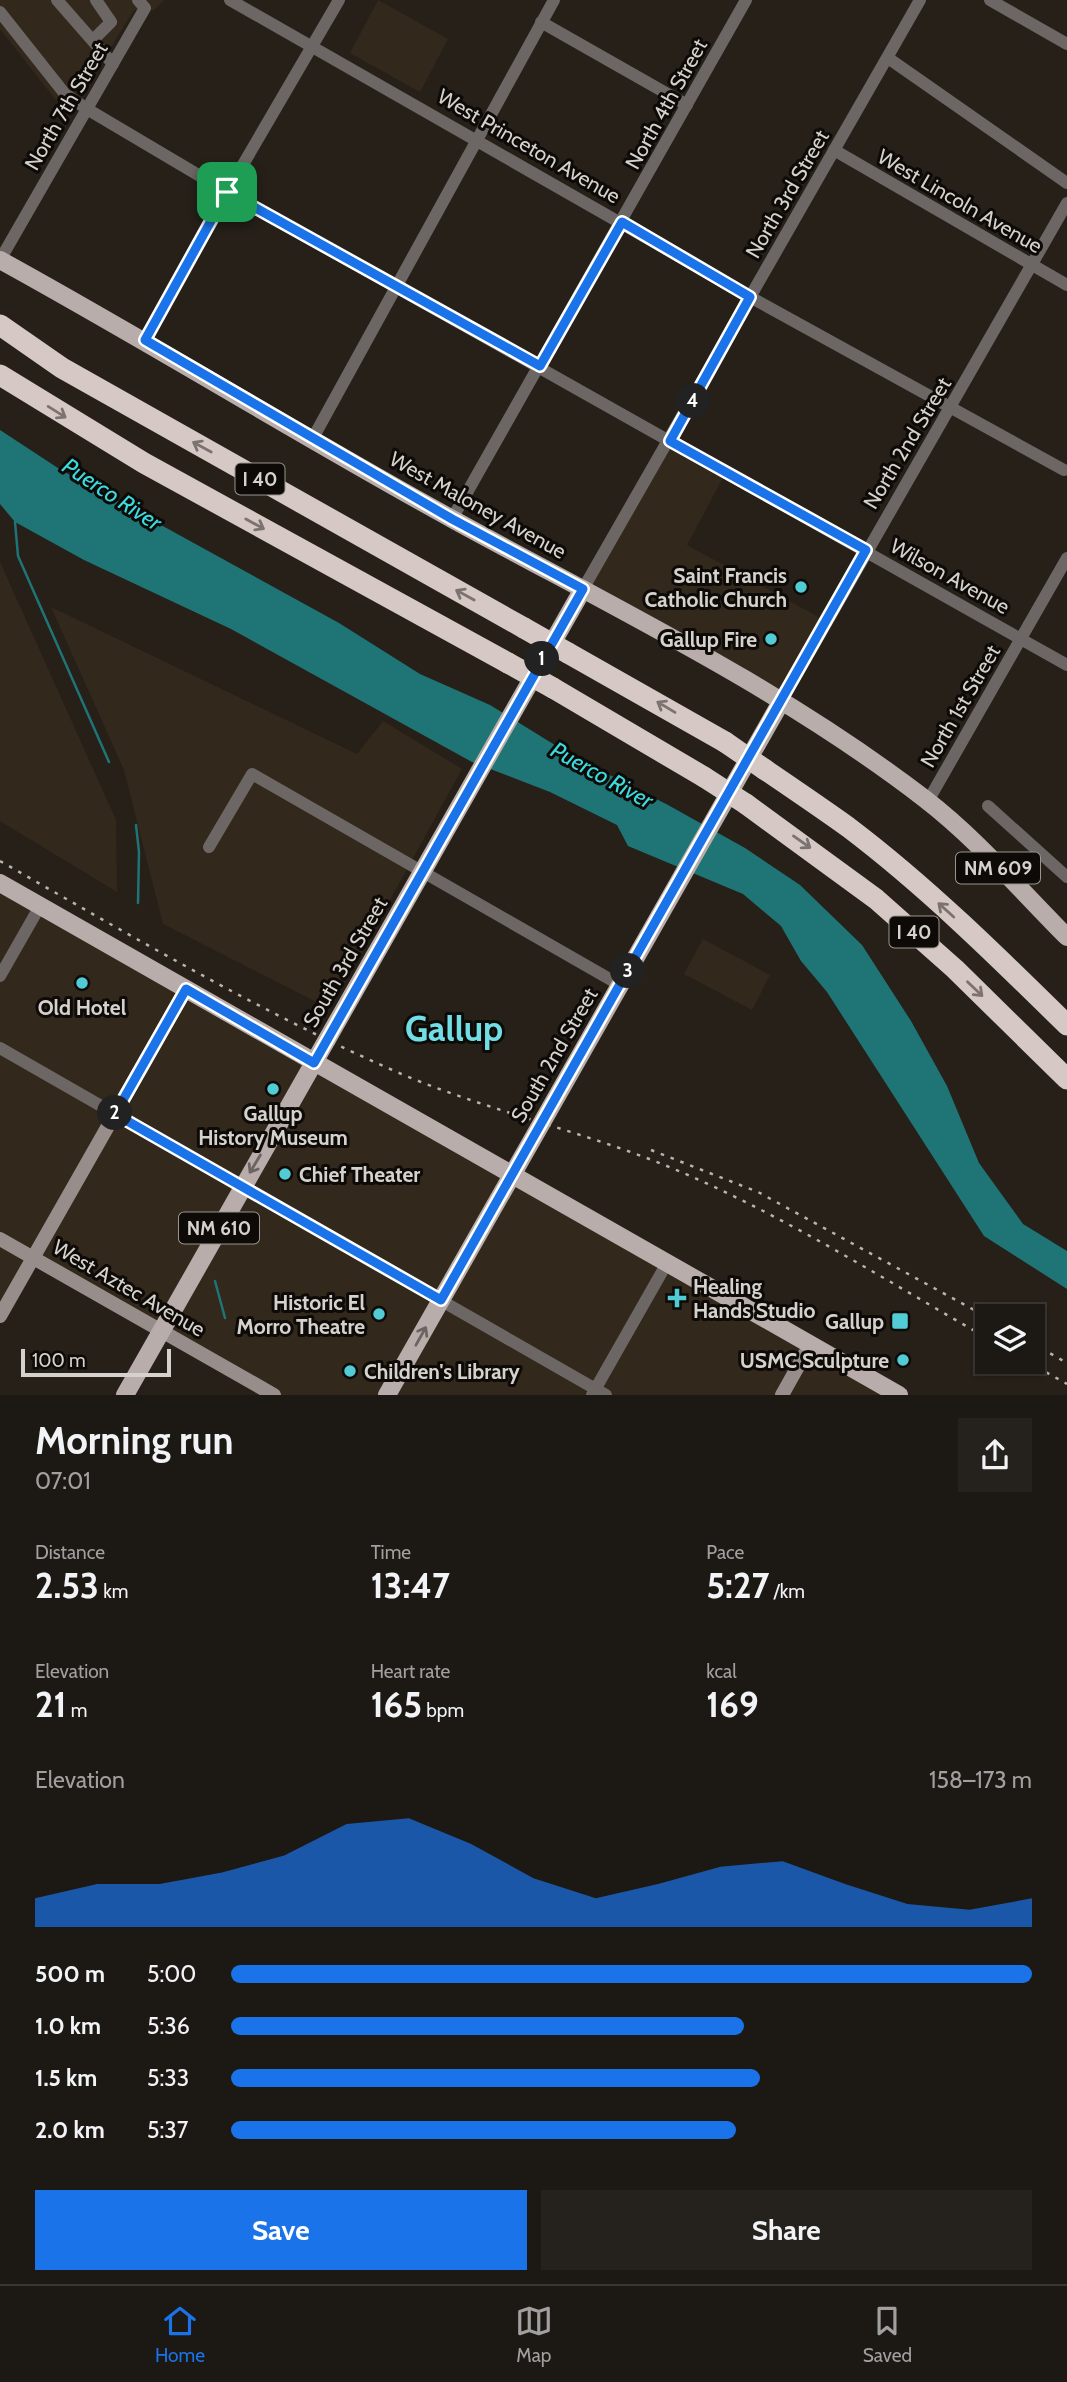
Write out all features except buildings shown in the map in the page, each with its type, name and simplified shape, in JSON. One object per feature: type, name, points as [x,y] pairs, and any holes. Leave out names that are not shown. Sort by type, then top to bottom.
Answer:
[{"type":"highway","name":"I 40","points":[[0,326],[62,368],[652,698],[725,743],[848,827],[1004,963],[1067,1025]]},
{"type":"highway","name":"I 40","points":[[0,375],[144,463],[553,688],[746,804],[876,899],[954,969],[1067,1079]]},
{"type":"main road","name":"West Maloney Avenue","points":[[0,260],[145,340],[452,519],[583,589],[781,702],[838,737],[928,801]]},
{"type":"main road","name":"South 3rd Street","points":[[125,1395],[583,589]]},
{"type":"main road","name":"South 2nd Street","points":[[387,1395],[781,702]]},
{"type":"main road","name":"NM 609","points":[[928,801],[1067,937]]},
{"type":"main road","points":[[0,883],[899,1395]]},
{"type":"street","points":[[57,0],[113,64]]},
{"type":"street","points":[[93,40],[111,22],[96,0]]},
{"type":"street","name":"West Princeton Avenue","points":[[230,0],[478,139],[750,297],[1064,470]]},
{"type":"street","points":[[145,340],[227,192],[339,0]]},
{"type":"street","points":[[313,438],[554,0]]},
{"type":"street","name":"North 4th Street","points":[[452,519],[746,0]]},
{"type":"street","name":"North 3rd Street","points":[[583,589],[920,0]]},
{"type":"street","points":[[990,0],[1067,44]]},
{"type":"street","name":"North 7th Street","points":[[0,260],[113,64],[141,4]]},
{"type":"street","name":"Wilson Avenue","points":[[0,12],[65,94],[87,108],[227,192],[1067,665]]},
{"type":"street","points":[[541,22],[687,105]]},
{"type":"street","points":[[888,58],[1067,183]]},
{"type":"street","name":"West Lincoln Avenue","points":[[834,150],[1067,285]]},
{"type":"street","name":"North 2nd Street","points":[[781,702],[1067,203]]},
{"type":"street","name":"North 1st Street","points":[[928,801],[1067,558]]},
{"type":"street","points":[[209,847],[251,774],[620,985]]},
{"type":"street","points":[[988,806],[1067,877]]},
{"type":"street","points":[[0,976],[40,906]]},
{"type":"street","points":[[0,1316],[186,989]]},
{"type":"street","points":[[0,1048],[598,1393],[667,1264]]},
{"type":"street","name":"West Aztec Avenue","points":[[0,1239],[274,1395]]},
{"type":"street","points":[[782,1395],[810,1345]]},
{"type":"shaded area","points":[[0,0],[164,0],[154,10],[134,10],[72,110],[55,99],[0,29]]},
{"type":"shaded area","points":[[378,0],[448,39],[420,92],[350,53]]},
{"type":"shaded area","points":[[670,441],[726,472],[687,545],[826,621],[781,702],[583,589]]},
{"type":"shaded area","points":[[0,562],[116,820],[117,892],[0,821]]},
{"type":"shaded area","points":[[51,607],[357,754],[383,721],[462,769],[330,1009],[163,924],[124,770]]},
{"type":"shaded area","points":[[0,883],[898,1395],[273,1395],[33,1258],[0,1316]]},
{"type":"shaded area","points":[[703,939],[770,975],[752,1010],[684,974]]},
{"type":"water","name":"Puerco River","points":[[0,430],[61,470],[339,623],[420,674],[490,705],[571,755],[745,848],[800,885],[862,945],[911,1021],[947,1086],[979,1163],[1023,1224],[1067,1251],[1067,1289],[984,1236],[827,992],[801,961],[781,926],[743,894],[628,846],[617,825],[550,792],[472,762],[231,629],[84,560],[15,522],[0,504]]},
{"type":"waterway","points":[[15,522],[18,556],[109,762]]},
{"type":"waterway","points":[[136,825],[139,852],[138,903]]},
{"type":"waterway","points":[[215,1281],[225,1318]]},
{"type":"railway","points":[[0,861],[192,970],[340,1046],[426,1084],[681,1172],[760,1209],[975,1331]]},
{"type":"railway","points":[[651,1150],[758,1192],[975,1310]]},
{"type":"railway","points":[[1045,1350],[1067,1363]]},
{"type":"railway","points":[[1045,1372],[1067,1384]]},
{"type":"place","name":"Saint Francis Catholic Church","points":[[801,587]]},
{"type":"place","name":"Gallup Fire","points":[[771,639]]},
{"type":"place","name":"Old Hotel","points":[[82,983]]},
{"type":"place","name":"Gallup History Museum","points":[[273,1089]]},
{"type":"place","name":"Chief Theater","points":[[285,1174]]},
{"type":"place","name":"Healing Hands Studio","points":[[677,1298]]},
{"type":"place","name":"Historic El Morro Theatre","points":[[379,1314]]},
{"type":"place","name":"Gallup","points":[[900,1321]]},
{"type":"place","name":"USMC Sculpture","points":[[903,1360]]},
{"type":"place","name":"Children's Library","points":[[350,1371]]},
{"type":"district","name":"Gallup","points":[[454,1028]]},
{"type":"route","points":[[227,192],[540,366],[622,222],[750,297],[670,441],[866,550],[441,1300],[115,1114],[186,989],[314,1063],[583,589],[452,519],[145,340],[227,192]]}]
